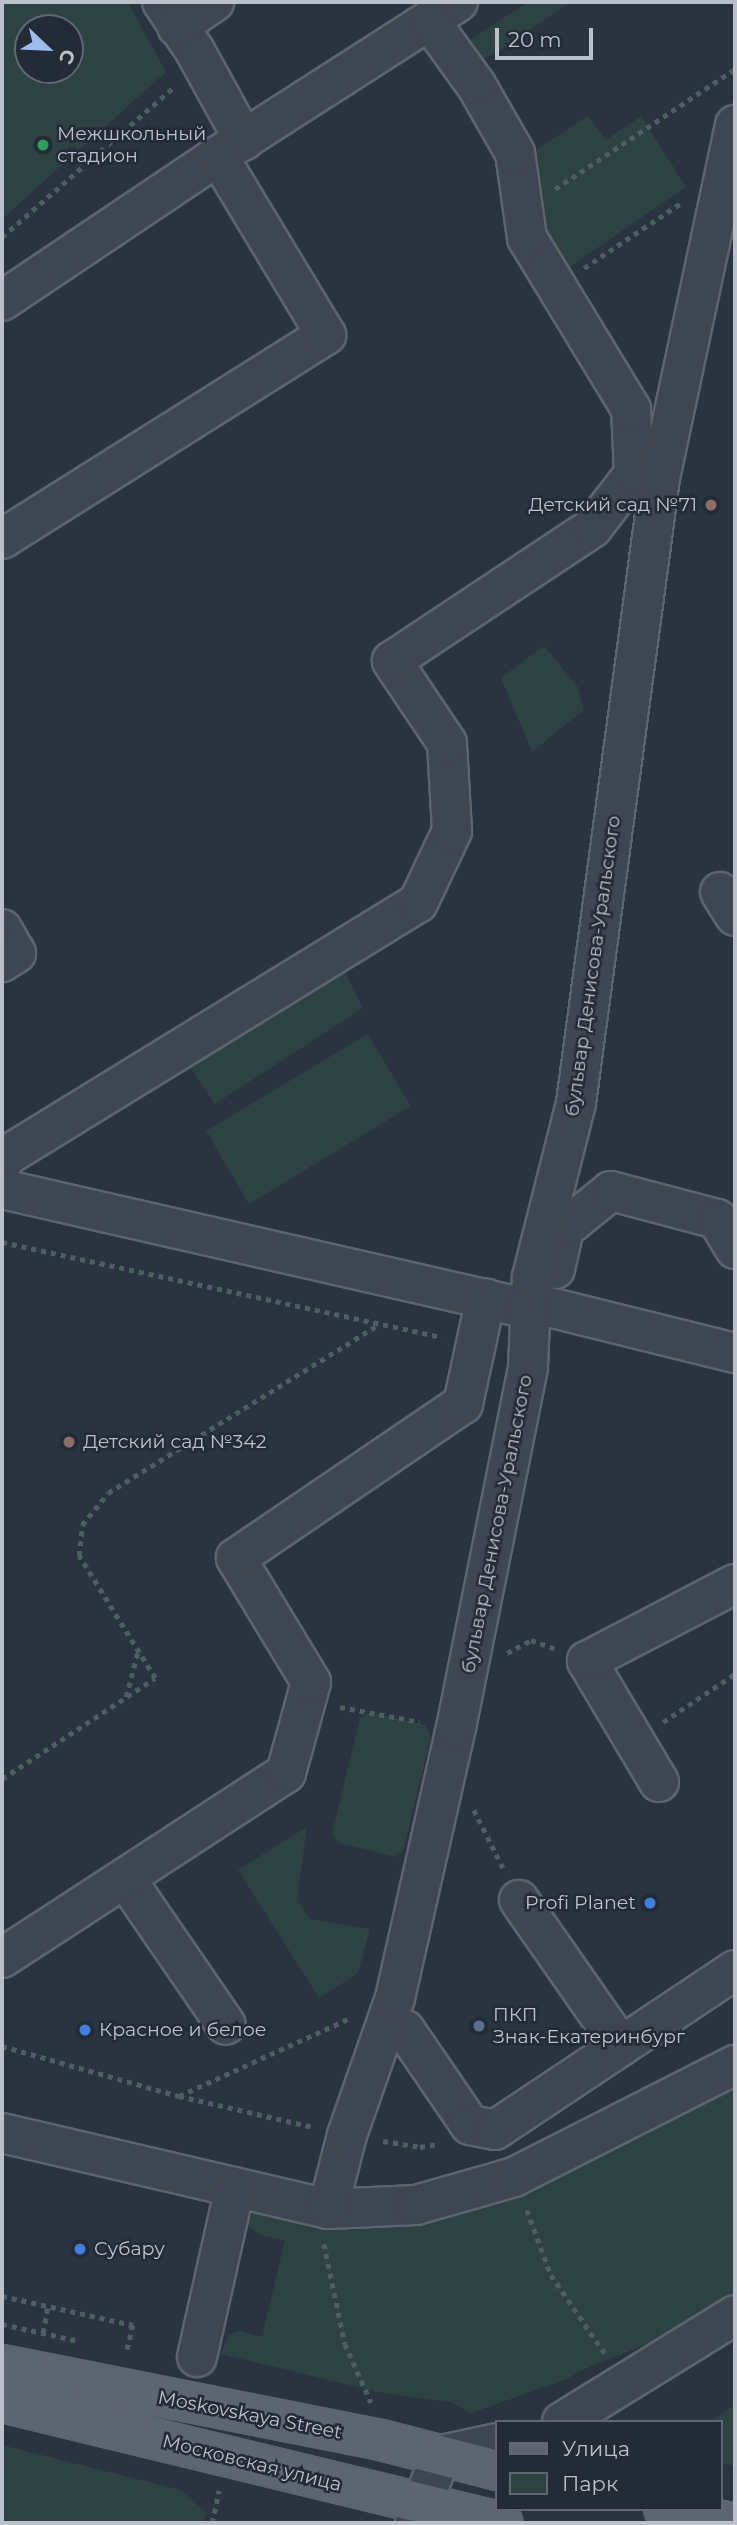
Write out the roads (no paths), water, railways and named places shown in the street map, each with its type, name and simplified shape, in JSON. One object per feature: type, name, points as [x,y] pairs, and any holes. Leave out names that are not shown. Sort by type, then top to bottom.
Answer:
[{"type":"main road","name":"Moskovskaya Street","points":[[2,2365],[441,2455],[496,2470]]},
{"type":"main road","name":"Московская улица","points":[[2,2402],[418,2514],[503,2523]]},
{"type":"main road","points":[[674,2511],[732,2523]]},
{"type":"street","points":[[2,539],[326,335],[231,148],[178,27],[214,2]]},
{"type":"street","points":[[2,302],[231,148],[444,11],[476,85],[515,153],[527,238],[631,409],[634,474],[592,528],[392,661],[447,743],[452,831],[418,903],[2,1167]]},
{"type":"street","name":"бульвар Денисова-Уральского","points":[[328,2210],[348,2135],[400,2014],[528,1367],[539,1308],[532,1277],[576,1103],[660,478],[735,125]]},
{"type":"street","points":[[2,929],[16,953],[2,962]]},
{"type":"street","points":[[2,1167],[486,1298],[735,1353]]},
{"type":"street","points":[[539,1308],[564,1229],[611,1191],[729,1225]]},
{"type":"street","points":[[2,1958],[286,1773],[311,1682],[236,1558],[463,1404],[486,1298]]},
{"type":"street","points":[[659,1782],[587,1661],[735,1584]]},
{"type":"street","points":[[125,1878],[226,2025]]},
{"type":"street","points":[[519,1900],[621,2046]]},
{"type":"street","points":[[400,2014],[470,2125],[495,2130],[735,1970]]},
{"type":"street","points":[[2,2133],[328,2210],[416,2205],[514,2177],[735,2065]]},
{"type":"street","points":[[197,2357],[236,2187]]},
{"type":"street","points":[[565,2420],[735,2315]]},
{"type":"street","points":[[418,2514],[441,2455],[496,2443]]},
{"type":"place","name":"Межшкольный стадион","points":[[43,145]]},
{"type":"place","name":"Детский сад №71","points":[[711,505]]},
{"type":"place","name":"Детский сад №342","points":[[69,1442]]},
{"type":"place","name":"Profi Planet","points":[[650,1903]]},
{"type":"place","name":"ПКП Знак-Екатеринбург","points":[[479,2026]]},
{"type":"place","name":"Красное и белое","points":[[85,2030]]},
{"type":"place","name":"Субару","points":[[80,2249]]}]
